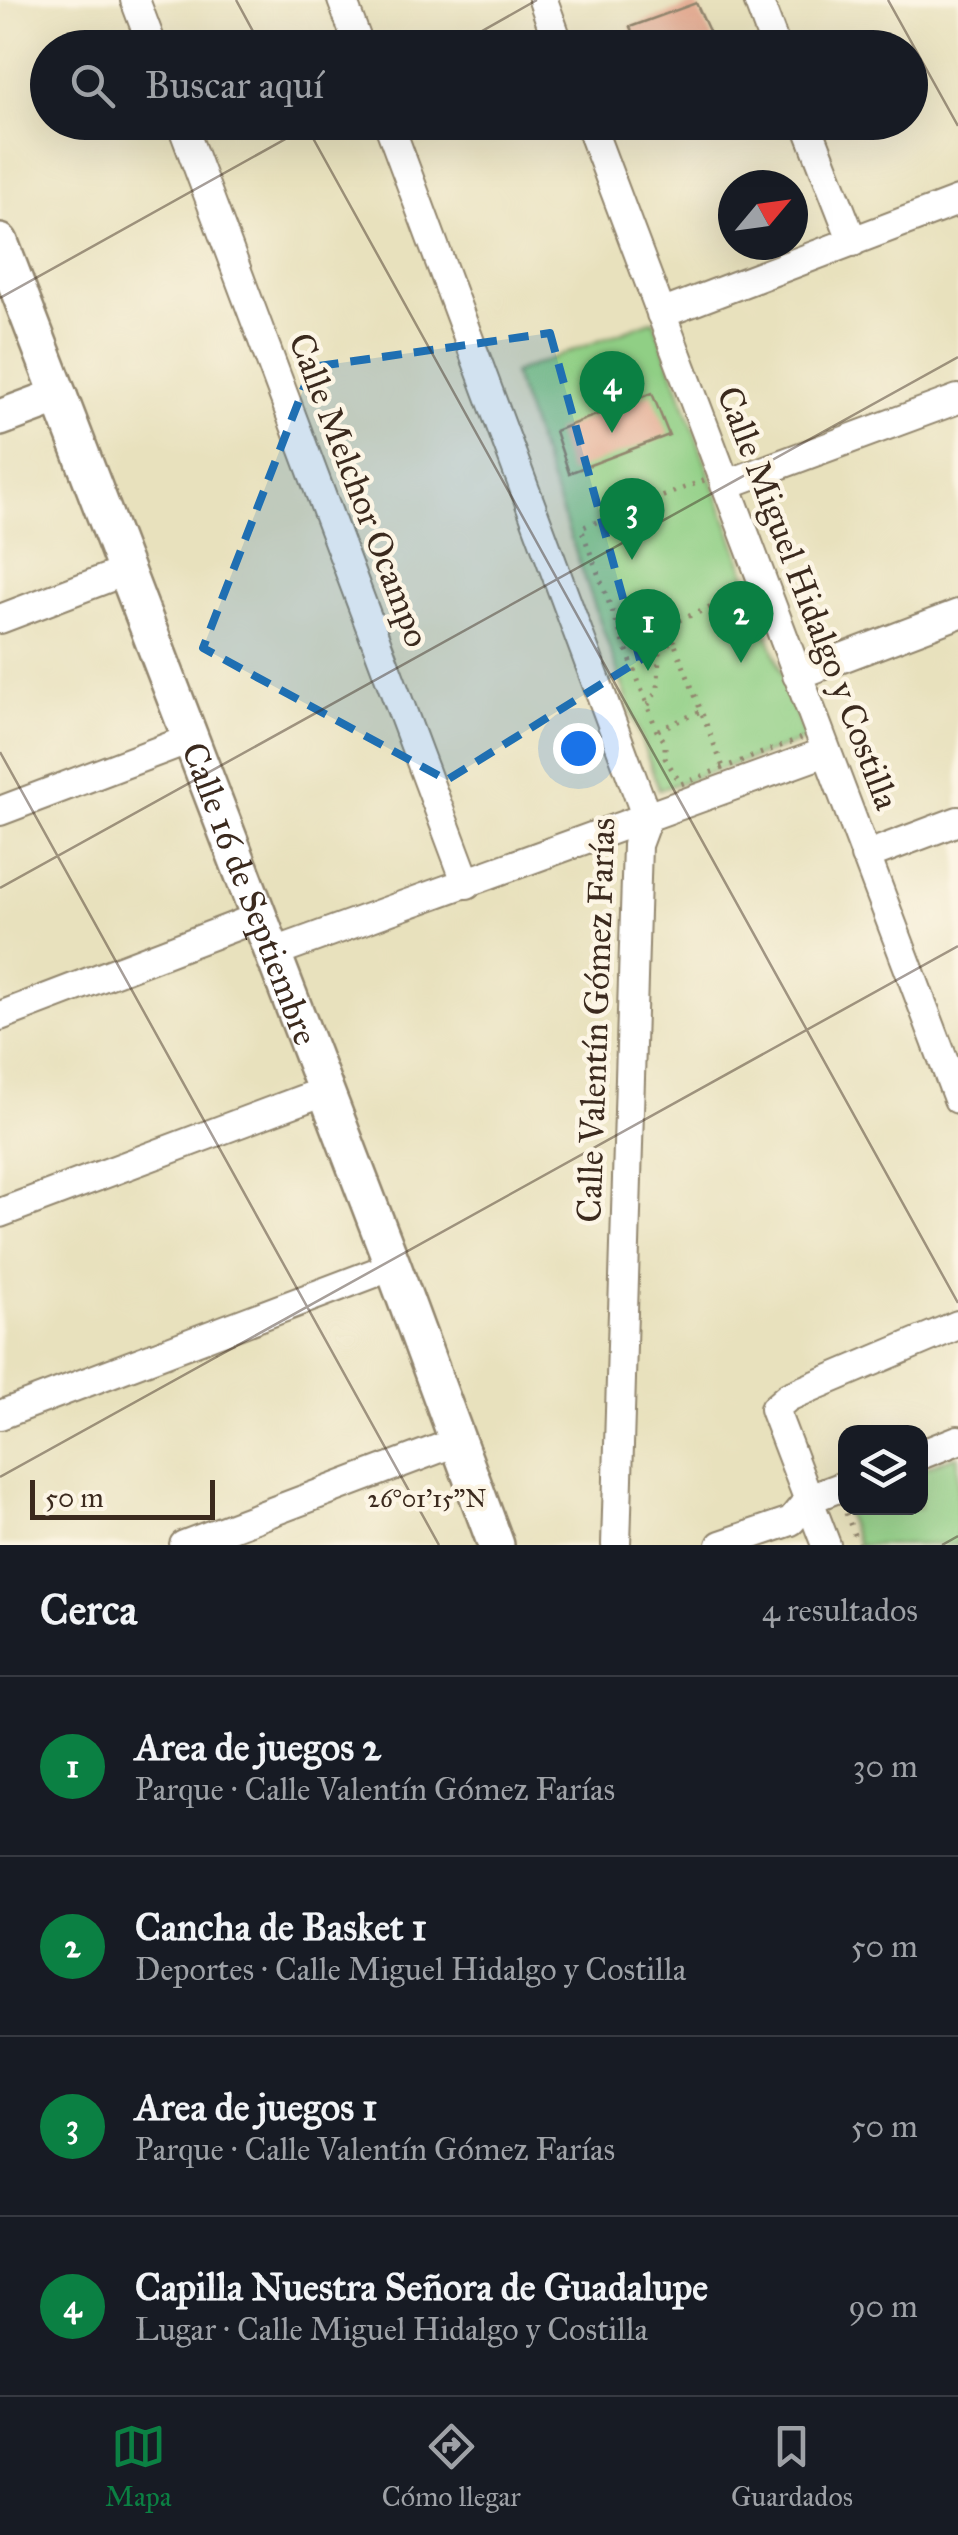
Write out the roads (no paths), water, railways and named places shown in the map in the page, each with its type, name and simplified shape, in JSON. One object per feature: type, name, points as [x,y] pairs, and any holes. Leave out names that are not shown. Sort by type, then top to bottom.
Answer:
[{"type":"street","points":[[135,0],[146,30]]},
{"type":"street","points":[[342,0],[353,30]]},
{"type":"street","points":[[542,0],[553,30]]},
{"type":"street","points":[[758,0],[769,30]]},
{"type":"street","name":"Calle Melchor Ocampo","points":[[188,140],[467,884]]},
{"type":"street","name":"Calle Valentín Gómez Farías","points":[[395,140],[647,818],[637,845],[616,1545]]},
{"type":"street","name":"Calle Miguel Hidalgo y Costilla","points":[[596,140],[865,856],[947,1033],[958,1099]]},
{"type":"street","points":[[813,140],[853,242]]},
{"type":"street","points":[[661,314],[958,201]]},
{"type":"street","name":"Calle 16 de Septiembre","points":[[0,242],[496,1545]]},
{"type":"street","points":[[0,418],[58,396]]},
{"type":"street","points":[[725,485],[958,399]]},
{"type":"street","points":[[0,619],[126,571]]},
{"type":"street","points":[[797,674],[958,614]]},
{"type":"street","points":[[0,811],[190,739]]},
{"type":"street","points":[[272,952],[826,752]]},
{"type":"street","points":[[865,856],[958,821]]},
{"type":"street","points":[[0,1016],[259,917]]},
{"type":"street","points":[[0,1213],[325,1091]]},
{"type":"street","points":[[0,1415],[393,1266]]},
{"type":"street","points":[[826,1545],[774,1409],[788,1397],[958,1325]]},
{"type":"street","points":[[928,1452],[958,1440]]},
{"type":"street","points":[[184,1545],[458,1441]]},
{"type":"street","points":[[721,1545],[791,1522],[809,1500],[838,1494]]},
{"type":"place","name":"Capilla Nuestra Señora de Guadalupe","points":[[612,433]]},
{"type":"place","name":"Area de juegos 1","points":[[632,560]]},
{"type":"place","name":"Cancha de Basket 1","points":[[741,663]]},
{"type":"place","name":"Area de juegos 2","points":[[648,671]]}]
